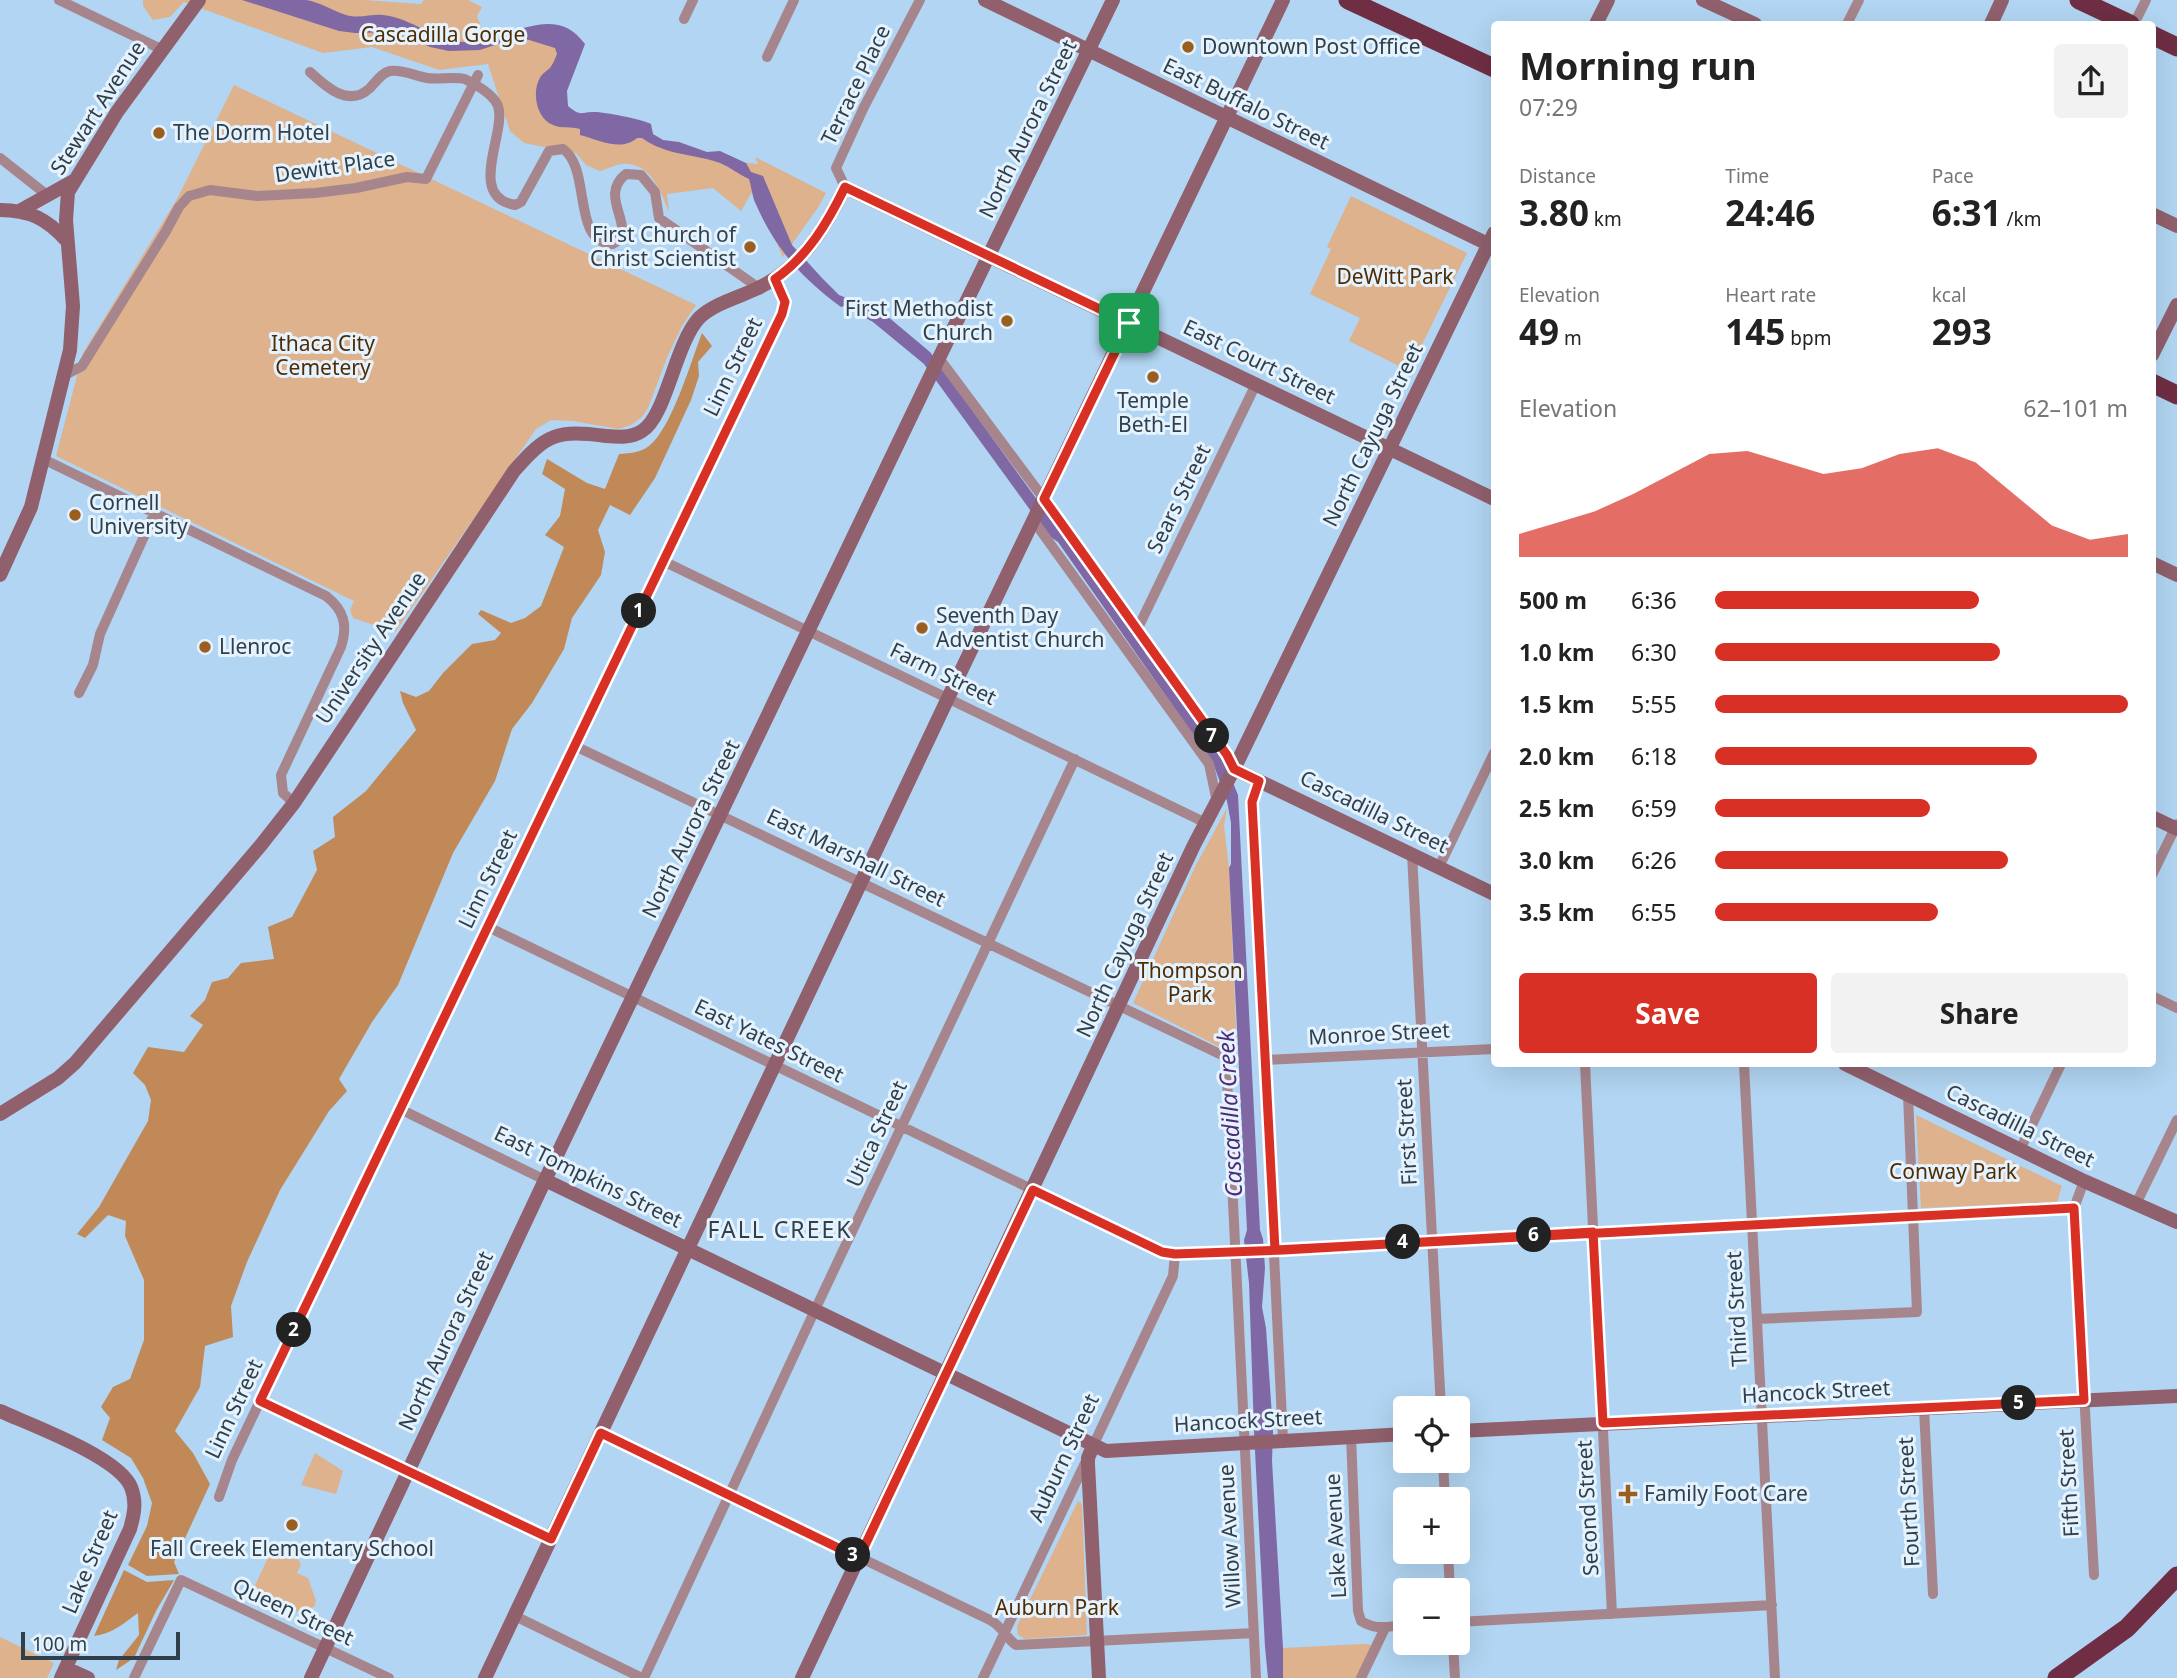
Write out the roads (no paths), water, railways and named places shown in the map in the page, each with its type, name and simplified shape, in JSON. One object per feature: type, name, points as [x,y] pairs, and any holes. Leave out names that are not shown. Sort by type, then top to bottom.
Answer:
[{"type":"highway","points":[[1348,0],[1491,67]]},
{"type":"highway","points":[[2079,0],[2125,21]]},
{"type":"highway","points":[[2156,37],[2177,47]]},
{"type":"highway","points":[[2156,385],[2177,395]]},
{"type":"highway","points":[[2057,1678],[2127,1628],[2177,1576]]},
{"type":"street","points":[[59,0],[161,49]]},
{"type":"street","points":[[684,19],[692,0]]},
{"type":"street","points":[[767,57],[794,0]]},
{"type":"street","name":"Terrace Place","points":[[845,187],[836,168],[919,0]]},
{"type":"street","name":"East Buffalo Street","points":[[985,0],[1227,118],[1491,241]]},
{"type":"street","name":"North Aurora Street","points":[[311,1678],[545,1180],[930,375],[990,257],[1113,0]]},
{"type":"street","points":[[485,1678],[947,698],[1283,0]]},
{"type":"street","points":[[1598,21],[1608,0]]},
{"type":"street","points":[[1703,0],[1748,21]]},
{"type":"street","points":[[1848,21],[1859,0]]},
{"type":"street","points":[[1992,21],[2002,0]]},
{"type":"street","points":[[2134,21],[2146,0]]},
{"type":"street","name":"Stewart Avenue","points":[[0,575],[26,519],[43,460],[73,331],[66,204],[75,180],[117,112],[197,2]]},
{"type":"street","points":[[310,72],[336,93],[354,97],[363,94],[383,74],[390,71],[428,78],[476,79],[495,99],[499,108],[491,179],[500,199],[515,205],[521,202],[549,151],[563,149],[573,159],[593,237],[606,244],[613,244],[620,240],[623,233],[614,199],[616,184],[626,174],[641,175],[655,192],[659,218],[759,288]]},
{"type":"street","name":"Dewitt Place","points":[[63,376],[82,366],[179,207],[189,195],[210,190],[257,196],[302,194],[356,188],[407,177],[426,179],[476,79]]},
{"type":"street","points":[[0,158],[47,195]]},
{"type":"street","points":[[21,210],[75,180]]},
{"type":"street","name":"University Avenue","points":[[0,1114],[58,1079],[75,1063],[261,845],[294,803],[514,471],[528,455],[541,443],[560,433],[630,436],[646,428],[657,413],[678,356],[698,319],[711,310],[759,288],[790,268],[824,224],[845,187]]},
{"type":"street","name":"East Court Street","points":[[845,187],[1491,498]]},
{"type":"street","points":[[0,209],[21,210],[49,224],[67,240]]},
{"type":"street","points":[[2156,216],[2177,226]]},
{"type":"street","name":"North Cayuga Street","points":[[802,1678],[1206,823],[1491,246]]},
{"type":"street","name":"Linn Street","points":[[219,1497],[232,1460],[260,1401],[784,310],[784,297],[775,279]]},
{"type":"street","points":[[2156,347],[2177,305]]},
{"type":"street","points":[[939,358],[1044,499],[1227,755],[1234,769]]},
{"type":"street","name":"Sears Street","points":[[1137,630],[1256,384]]},
{"type":"street","points":[[43,460],[326,596],[342,614],[345,629],[341,647],[281,775],[283,793],[294,803]]},
{"type":"street","points":[[79,693],[93,664],[100,634],[155,512]]},
{"type":"street","points":[[1033,520],[1209,764],[1217,802]]},
{"type":"street","name":"Farm Street","points":[[663,561],[1206,823]]},
{"type":"street","points":[[2156,566],[2177,575]]},
{"type":"street","name":"East Marshall Street","points":[[575,746],[1226,1057]]},
{"type":"street","points":[[1439,867],[1491,759]]},
{"type":"street","name":"Utica Street","points":[[643,1678],[1075,760]]},
{"type":"street","name":"Cascadilla Street","points":[[1234,769],[1491,893]]},
{"type":"street","points":[[1259,781],[1252,802],[1280,1440]]},
{"type":"street","points":[[2156,819],[2176,827],[2156,867]]},
{"type":"street","name":"First Street","points":[[1412,854],[1440,1396]]},
{"type":"street","name":"East Yates Street","points":[[488,927],[1162,1252],[1175,1254]]},
{"type":"street","points":[[2156,998],[2177,1008]]},
{"type":"street","name":"Monroe Street","points":[[1265,1059],[1491,1049]]},
{"type":"street","name":"Willow Avenue","points":[[1226,1057],[1239,1251],[1256,1678]]},
{"type":"street","name":"Second Street","points":[[1585,1067],[1612,1614]]},
{"type":"street","name":"Third Street","points":[[1744,1067],[1775,1678]]},
{"type":"street","name":"Cascadilla Street","points":[[1851,1067],[2084,1181],[2177,1222]]},
{"type":"street","points":[[2021,1148],[2060,1067]]},
{"type":"street","points":[[0,1105],[39,1090]]},
{"type":"street","points":[[1757,1319],[1917,1312],[1908,1095]]},
{"type":"street","name":"East Tompkins Street","points":[[400,1110],[946,1373],[1091,1452]]},
{"type":"street","points":[[2136,1204],[2177,1120]]},
{"type":"street","name":"Fifth Street","points":[[2084,1181],[2074,1208],[2094,1575]]},
{"type":"street","points":[[1175,1254],[2074,1208]]},
{"type":"street","name":"Auburn Street","points":[[984,1678],[1173,1276],[1175,1254]]},
{"type":"street","name":"Hancock Street","points":[[1470,1430],[2177,1396]]},
{"type":"street","points":[[260,1401],[551,1539]]},
{"type":"street","name":"Fourth Street","points":[[1924,1408],[1933,1594]]},
{"type":"street","name":"Lake Street","points":[[0,1410],[108,1461],[126,1477],[133,1494],[135,1511],[130,1530],[64,1673]]},
{"type":"street","points":[[601,1433],[993,1622],[1006,1631],[1016,1645],[1254,1633]]},
{"type":"street","name":"Hancock Street","points":[[1091,1452],[1393,1434]]},
{"type":"street","name":"Lake Avenue","points":[[1351,1436],[1358,1611],[1361,1621],[1372,1627],[1385,1628]]},
{"type":"street","points":[[1091,1452],[1099,1678]]},
{"type":"street","name":"Queen Street","points":[[134,1678],[181,1580],[389,1678]]},
{"type":"street","points":[[1470,1621],[1772,1605]]},
{"type":"street","points":[[515,1616],[643,1678]]},
{"type":"street","points":[[1361,1678],[1385,1628],[1393,1627]]},
{"type":"street","points":[[1454,1655],[1455,1678]]},
{"type":"street","points":[[64,1673],[88,1678]]},
{"type":"place","name":"Downtown Post Office","points":[[1188,47]]},
{"type":"place","name":"The Dorm Hotel","points":[[159,133]]},
{"type":"place","name":"First Church of Christ Scientist","points":[[750,247]]},
{"type":"place","name":"First Methodist Church","points":[[1007,321]]},
{"type":"place","name":"Temple Beth-El","points":[[1153,377]]},
{"type":"place","name":"Cornell University","points":[[75,515]]},
{"type":"place","name":"Seventh Day Adventist Church","points":[[922,628]]},
{"type":"place","name":"Llenroc","points":[[205,647]]},
{"type":"place","name":"Family Foot Care","points":[[1628,1494]]},
{"type":"place","name":"Fall Creek Elementary School","points":[[292,1525]]},
{"type":"district","name":"FALL CREEK","points":[[780,1230]]},
{"type":"park label","name":"Cascadilla Gorge","points":[[443,35]]},
{"type":"park label","name":"DeWitt Park","points":[[1395,277]]},
{"type":"park label","name":"Ithaca City Cemetery","points":[[323,356]]},
{"type":"park label","name":"Thompson Park","points":[[1190,983]]},
{"type":"park label","name":"Conway Park","points":[[1953,1172]]},
{"type":"park label","name":"Auburn Park","points":[[1057,1608]]},
{"type":"water label","name":"Cascadilla Creek","points":[[1230,1114]]}]
